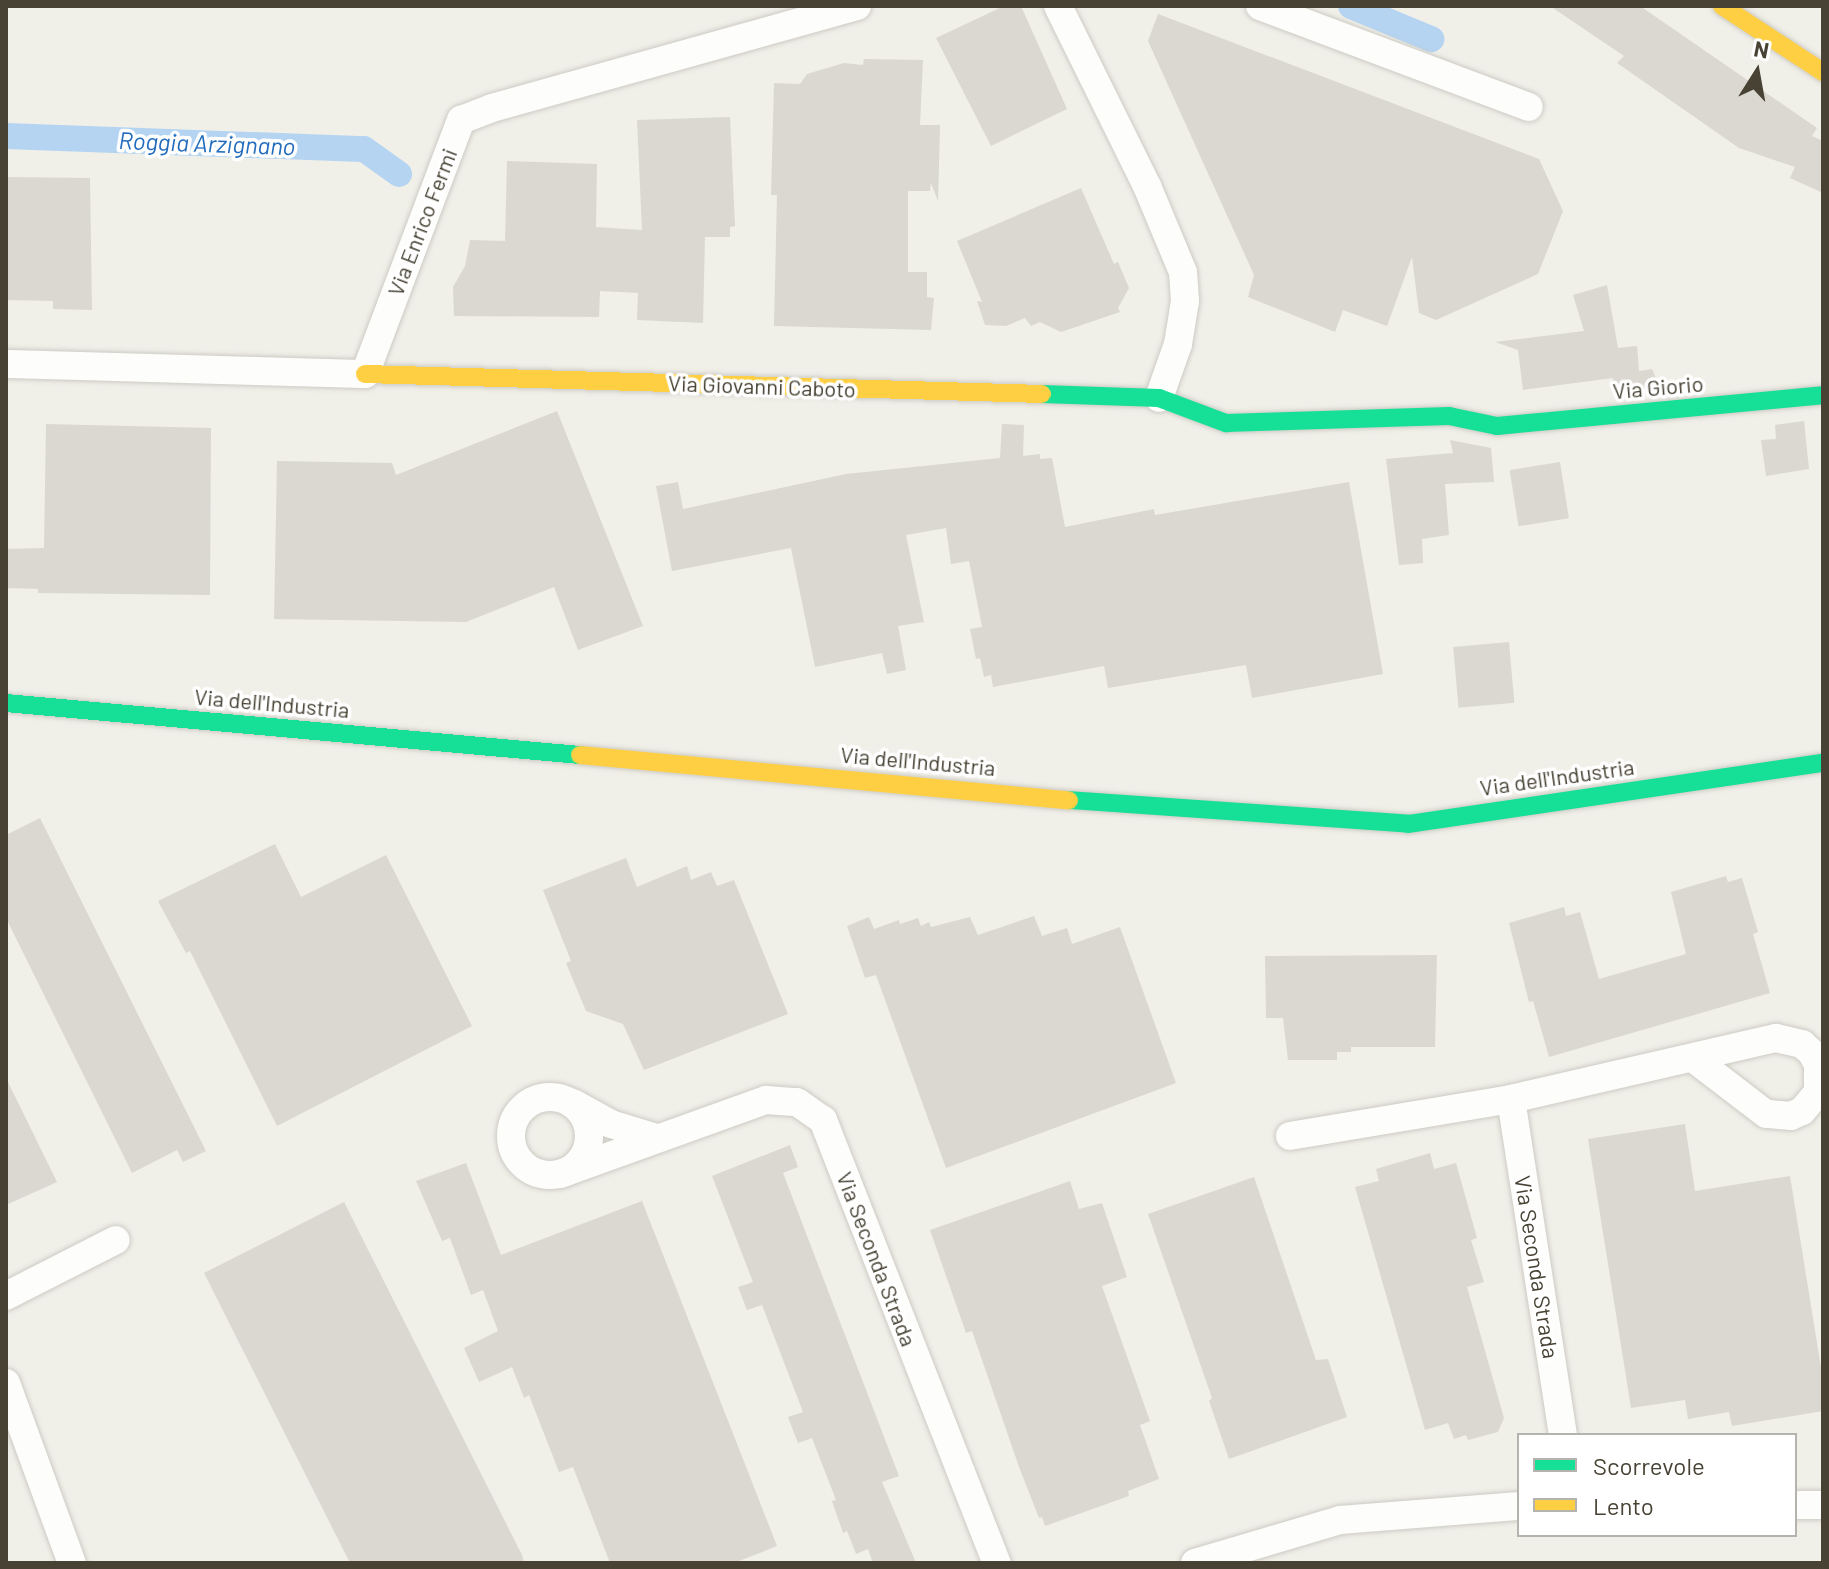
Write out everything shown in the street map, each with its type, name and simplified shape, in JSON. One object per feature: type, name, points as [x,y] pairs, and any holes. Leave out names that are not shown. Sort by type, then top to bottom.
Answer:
[{"type":"main road","points":[[1722,6],[1823,72]]},
{"type":"main road","name":"Via Giovanni Caboto","points":[[365,374],[1159,398],[1226,423],[1449,416],[1497,426]]},
{"type":"main road","name":"Via Giorio","points":[[1497,426],[1823,395]]},
{"type":"main road","name":"Via dell'Industria","points":[[6,703],[1085,801],[1408,824],[1823,763]]},
{"type":"street","name":"Via Enrico Fermi","points":[[365,374],[461,120],[492,108],[857,6]]},
{"type":"street","points":[[1058,6],[1147,186],[1183,272],[1185,301],[1178,344],[1159,398]]},
{"type":"street","points":[[1260,6],[1529,107]]},
{"type":"street","points":[[6,364],[365,374]]},
{"type":"street","points":[[1290,1136],[1511,1099],[1694,1059]]},
{"type":"street","points":[[571,1102],[588,1123],[589,1137],[581,1161],[560,1174],[535,1173],[516,1156],[510,1132],[521,1109],[532,1101],[558,1097],[571,1102],[611,1124],[656,1138]]},
{"type":"street","name":"Via Seconda Strada","points":[[1511,1099],[1563,1433]]},
{"type":"street","name":"Via Seconda Strada","points":[[560,1174],[766,1100],[797,1102],[823,1120],[997,1563]]},
{"type":"street","points":[[6,1296],[116,1240]]},
{"type":"street","points":[[6,1383],[72,1563]]},
{"type":"street","points":[[1797,1505],[1823,1505]]},
{"type":"street","points":[[1195,1563],[1340,1520],[1517,1506]]},
{"type":"building","points":[[1004,6],[1021,6],[1067,109],[991,146],[936,38]]},
{"type":"building","points":[[1550,6],[1640,6],[1817,128],[1812,136],[1823,141],[1823,193],[1790,178],[1795,167],[1739,148],[1617,63],[1624,56]]},
{"type":"building","points":[[1158,14],[1539,159],[1563,211],[1538,274],[1436,320],[1419,313],[1412,257],[1387,326],[1343,310],[1335,332],[1248,297],[1254,275],[1148,41]]},
{"type":"building","points":[[864,59],[923,60],[920,125],[940,125],[938,201],[931,183],[930,191],[908,191],[908,272],[927,272],[927,297],[934,298],[931,330],[774,326],[777,195],[771,195],[774,83],[800,84],[807,74],[844,63],[863,65]]},
{"type":"building","points":[[730,117],[735,226],[730,227],[730,237],[705,237],[703,323],[637,320],[638,293],[600,291],[599,317],[454,316],[453,287],[465,266],[470,240],[505,241],[507,161],[597,164],[596,227],[642,230],[637,120]]},
{"type":"building","points":[[6,177],[90,178],[92,310],[53,309],[53,301],[6,300]]},
{"type":"building","points":[[1081,188],[1114,264],[1118,262],[1129,288],[1118,308],[1120,312],[1061,332],[1040,322],[1031,326],[1025,318],[1006,326],[985,325],[977,301],[982,302],[957,241]]},
{"type":"building","points":[[1607,285],[1618,348],[1637,346],[1639,371],[1652,369],[1660,387],[1614,392],[1613,378],[1523,390],[1518,350],[1495,342],[1584,331],[1573,295]]},
{"type":"building","points":[[557,411],[643,626],[578,650],[554,587],[466,622],[274,619],[277,461],[392,463],[396,475]]},
{"type":"building","points":[[1804,421],[1809,469],[1766,476],[1761,440],[1776,439],[1775,425]]},
{"type":"building","points":[[46,424],[211,428],[210,595],[38,593],[38,589],[6,588],[6,549],[44,548]]},
{"type":"building","points":[[1002,424],[1024,425],[1023,456],[1040,454],[1040,459],[1052,458],[1065,527],[1154,509],[1155,515],[1349,482],[1383,674],[1252,698],[1246,665],[1108,688],[1104,666],[993,687],[991,675],[984,677],[980,658],[976,659],[970,629],[982,627],[969,561],[951,564],[946,528],[906,535],[924,622],[898,626],[906,670],[887,674],[882,653],[815,667],[791,548],[672,571],[656,486],[678,482],[683,509],[846,474],[1000,458]]},
{"type":"building","points":[[1450,440],[1491,448],[1494,482],[1445,484],[1449,535],[1422,539],[1423,563],[1399,565],[1386,459],[1453,453]]},
{"type":"building","points":[[1560,462],[1569,518],[1519,526],[1510,470]]},
{"type":"building","points":[[1509,642],[1514,703],[1459,708],[1453,647]]},
{"type":"building","points":[[40,818],[206,1151],[183,1162],[177,1150],[132,1173],[6,918],[6,835]]},
{"type":"building","points":[[275,844],[301,897],[386,855],[472,1026],[277,1126],[190,951],[186,953],[158,901]]},
{"type":"building","points":[[626,858],[637,887],[687,866],[691,880],[711,872],[717,886],[734,880],[788,1014],[644,1070],[623,1024],[586,1011],[566,963],[571,961],[543,890]]},
{"type":"building","points":[[1726,876],[1728,882],[1742,878],[1758,932],[1753,934],[1770,993],[1549,1057],[1533,1001],[1529,1002],[1509,923],[1564,907],[1566,916],[1580,912],[1599,979],[1686,954],[1671,892]]},
{"type":"building","points":[[1034,916],[1042,936],[1067,928],[1072,944],[1120,927],[1176,1083],[946,1168],[876,975],[865,978],[847,926],[869,917],[874,929],[899,920],[900,924],[918,918],[921,926],[929,922],[931,927],[970,917],[978,935]]},
{"type":"building","points":[[1437,955],[1435,1047],[1351,1047],[1351,1052],[1337,1052],[1337,1060],[1288,1060],[1283,1018],[1266,1018],[1265,956]]},
{"type":"building","points":[[6,1078],[57,1182],[6,1205]]},
{"type":"building","points":[[1685,1124],[1695,1191],[1790,1176],[1823,1380],[1823,1411],[1732,1426],[1729,1412],[1688,1419],[1685,1400],[1631,1408],[1588,1139]]},
{"type":"building","points":[[790,1145],[798,1167],[783,1173],[899,1476],[882,1482],[916,1563],[873,1563],[868,1549],[856,1554],[847,1531],[843,1533],[832,1501],[836,1500],[812,1438],[798,1443],[788,1417],[803,1412],[762,1305],[747,1310],[738,1287],[753,1282],[712,1176]]},
{"type":"building","points":[[1430,1153],[1434,1169],[1456,1163],[1477,1238],[1471,1240],[1484,1282],[1467,1287],[1504,1418],[1498,1432],[1468,1440],[1466,1435],[1454,1439],[1448,1423],[1425,1430],[1355,1187],[1379,1181],[1376,1169]]},
{"type":"building","points":[[466,1163],[501,1255],[642,1201],[777,1546],[734,1563],[610,1563],[573,1467],[559,1472],[529,1395],[524,1398],[512,1367],[479,1382],[464,1348],[498,1331],[483,1290],[471,1295],[450,1238],[442,1241],[416,1181]]},
{"type":"building","points":[[1254,1177],[1316,1360],[1328,1359],[1347,1417],[1229,1459],[1209,1401],[1212,1398],[1148,1214]]},
{"type":"building","points":[[1070,1181],[1079,1209],[1102,1203],[1127,1277],[1102,1286],[1150,1421],[1140,1425],[1159,1479],[1128,1491],[1129,1496],[1045,1526],[1019,1467],[972,1331],[966,1333],[930,1230]]},
{"type":"building","points":[[344,1202],[524,1563],[350,1563],[204,1273]]},
{"type":"waterway","points":[[1351,6],[1431,39]]},
{"type":"waterway","name":"Roggia Arzignano","points":[[6,136],[364,149],[399,174]]},
{"type":"traffic: fast","points":[[1042,394],[1159,398],[1226,423],[1449,416],[1497,426],[1823,395]]},
{"type":"traffic: fast","points":[[6,703],[580,755]]},
{"type":"traffic: fast","points":[[1069,800],[1408,824],[1823,763]]},
{"type":"traffic: slow","points":[[1722,6],[1823,72]]},
{"type":"traffic: slow","points":[[365,374],[1042,394]]},
{"type":"traffic: slow","points":[[580,755],[1069,800]]}]
